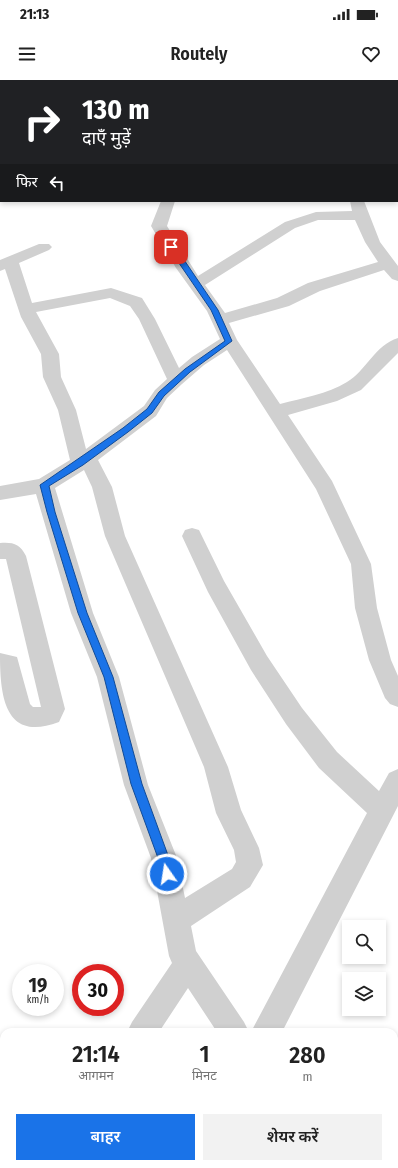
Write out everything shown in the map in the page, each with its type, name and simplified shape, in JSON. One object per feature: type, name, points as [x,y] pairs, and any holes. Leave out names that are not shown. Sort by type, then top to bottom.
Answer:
[{"type":"street","points":[[168,202],[159,226],[196,284],[215,310],[229,341],[325,486],[361,564],[366,608],[380,660],[396,690]]},
{"type":"street","points":[[196,284],[290,225],[316,216],[359,208],[363,223],[393,268],[314,287],[283,302],[249,313],[219,320]]},
{"type":"street","points":[[44,247],[6,264],[29,317],[50,354],[52,377],[67,410],[84,460],[102,487],[115,536],[216,767],[229,813],[246,848],[250,864],[241,878],[176,920]]},
{"type":"street","points":[[26,309],[111,293],[136,302],[147,319],[176,380]]},
{"type":"street","points":[[0,493],[44,485],[84,460],[150,411],[162,394],[198,361],[229,341]]},
{"type":"street","points":[[276,412],[331,397],[355,386],[382,357],[398,344]]},
{"type":"street","points":[[44,485],[82,613],[108,677],[136,784],[164,858],[183,956],[231,1028]]},
{"type":"street","points":[[192,536],[216,586],[259,662],[294,716],[328,760],[382,810]]},
{"type":"street","points":[[0,551],[14,552],[16,556],[52,709],[50,715],[43,718],[27,717],[22,715],[18,708],[9,664],[0,663]]},
{"type":"street","points":[[268,1028],[398,781]]},
{"type":"street","points":[[145,1028],[188,964]]},
{"type":"route","points":[[167,874],[164,858],[136,784],[108,677],[82,613],[44,485],[98,451],[126,430],[150,411],[162,394],[176,380],[198,361],[229,341],[215,310],[184,268],[171,247]]}]
